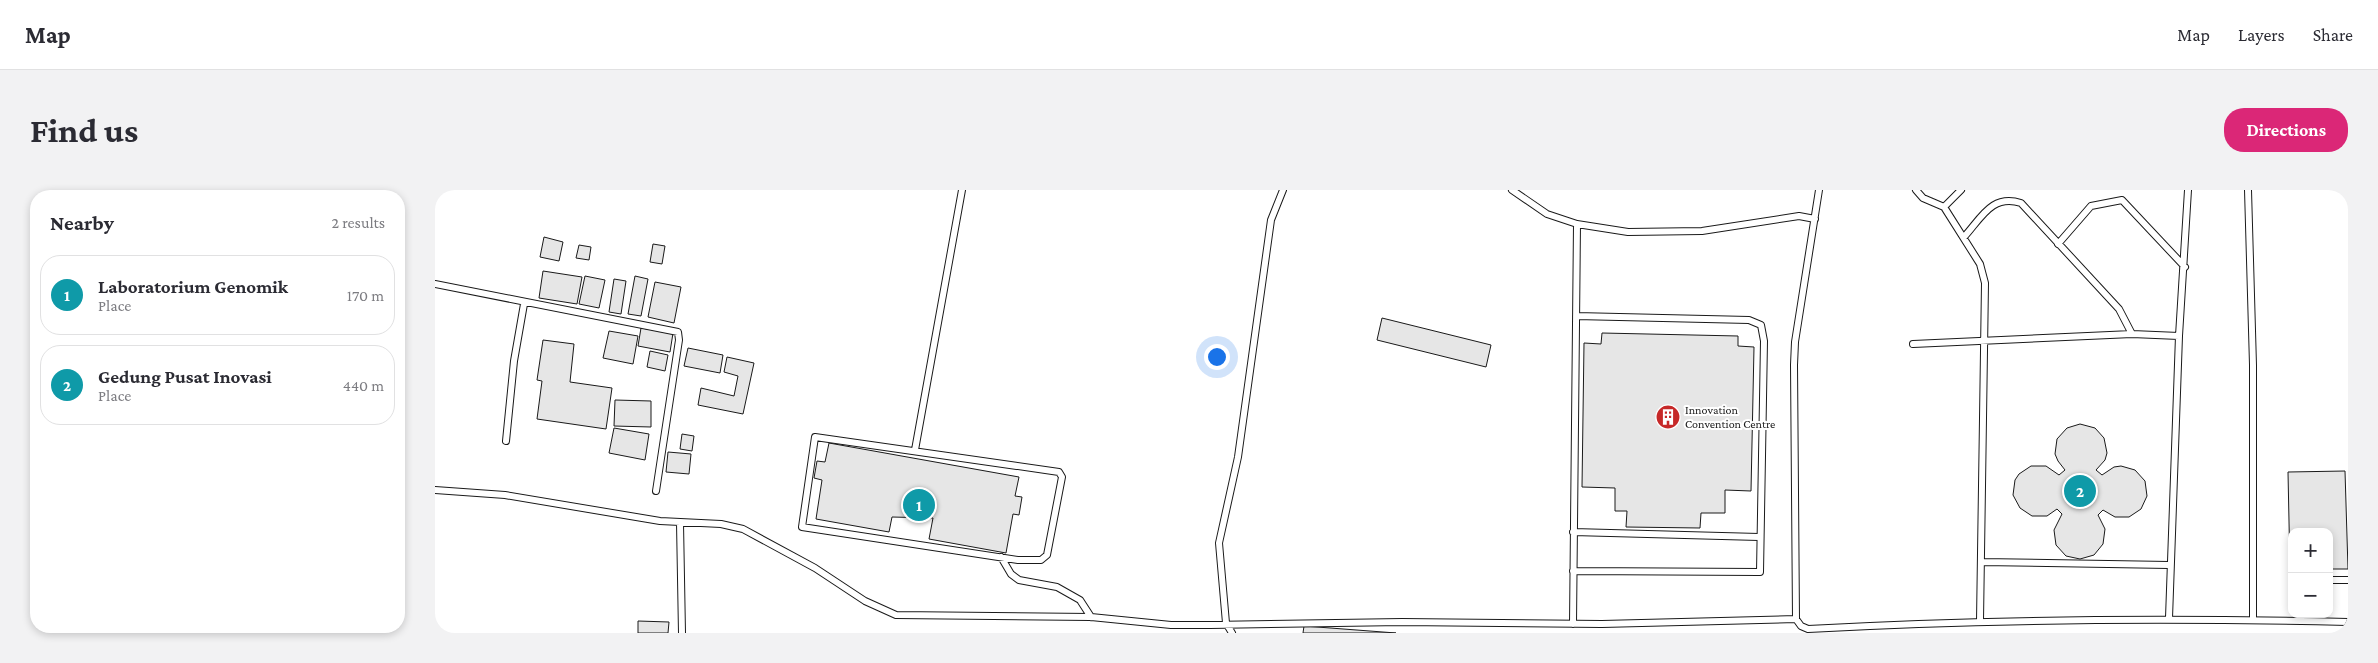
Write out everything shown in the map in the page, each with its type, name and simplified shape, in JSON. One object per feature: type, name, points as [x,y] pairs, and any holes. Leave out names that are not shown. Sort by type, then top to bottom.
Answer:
[{"type":"lane","points":[[915,450],[962,190]]},
{"type":"lane","points":[[1233,633],[1226,623],[1219,543],[1238,457],[1271,220],[1283,190]]},
{"type":"lane","points":[[1512,190],[1547,214],[1577,224],[1628,232],[1702,231],[1799,216],[1815,219]]},
{"type":"lane","points":[[1819,190],[1795,342],[1794,365],[1796,619],[1801,626],[1808,629],[1980,622],[2169,618],[2348,622]]},
{"type":"lane","points":[[1916,190],[1923,198],[1944,207],[1980,264],[1985,283],[1980,622]]},
{"type":"lane","points":[[1944,207],[1961,190]]},
{"type":"lane","points":[[2169,618],[2169,566],[2179,336],[2185,268],[2188,190]]},
{"type":"lane","points":[[2248,190],[2253,365],[2253,620]]},
{"type":"lane","points":[[1964,237],[1995,202],[2010,200],[2021,203],[2119,309],[2132,334]]},
{"type":"lane","points":[[2058,244],[2091,206],[2122,200],[2185,268]]},
{"type":"lane","points":[[1573,624],[1577,224]]},
{"type":"lane","points":[[435,284],[457,287],[524,304],[678,332],[679,340],[656,491]]},
{"type":"lane","points":[[506,441],[514,361],[524,304]]},
{"type":"lane","points":[[1573,571],[1760,572],[1763,341],[1761,325],[1749,320],[1576,316]]},
{"type":"lane","points":[[1913,344],[2132,334],[2179,336]]},
{"type":"lane","points":[[815,437],[915,450],[1059,472],[1062,477],[1045,558],[1018,560],[802,527],[815,437]]},
{"type":"lane","points":[[435,490],[505,495],[680,523],[721,524],[753,532],[815,568],[865,601],[896,615],[1091,617],[1171,625],[1226,623],[1573,624],[1796,619]]},
{"type":"lane","points":[[680,523],[682,633]]},
{"type":"lane","points":[[1573,532],[1759,537]]},
{"type":"lane","points":[[1001,557],[1011,574],[1019,580],[1057,587],[1080,600],[1091,617]]},
{"type":"lane","points":[[1981,562],[2169,566]]},
{"type":"lane","points":[[2333,580],[2348,580]]},
{"type":"building","points":[[544,237],[563,242],[559,261],[540,257]]},
{"type":"building","points":[[653,244],[665,246],[662,264],[650,262]]},
{"type":"building","points":[[579,245],[591,247],[589,260],[576,258]]},
{"type":"building","points":[[543,271],[582,277],[577,304],[539,298]]},
{"type":"building","points":[[585,276],[605,280],[599,308],[579,304]]},
{"type":"building","points":[[635,276],[648,279],[641,316],[628,314]]},
{"type":"building","points":[[614,279],[626,281],[621,314],[609,312]]},
{"type":"building","points":[[655,282],[681,287],[674,323],[648,317]]},
{"type":"building","points":[[1382,318],[1491,345],[1486,367],[1377,340]]},
{"type":"building","points":[[641,328],[673,333],[670,352],[638,346]]},
{"type":"building","points":[[609,331],[638,336],[633,364],[603,358]]},
{"type":"building","name":"Innovation Convention Centre","points":[[1602,333],[1738,336],[1738,346],[1754,347],[1751,491],[1725,490],[1725,513],[1701,513],[1700,528],[1626,527],[1627,511],[1615,511],[1615,488],[1582,487],[1584,343],[1601,344]]},
{"type":"building","points":[[543,340],[574,344],[570,382],[612,388],[606,429],[537,419],[542,381],[537,380]]},
{"type":"building","points":[[688,348],[723,355],[720,373],[684,366]]},
{"type":"building","points":[[650,351],[668,355],[665,371],[647,367]]},
{"type":"building","points":[[727,357],[754,363],[743,414],[698,405],[701,388],[734,396],[738,376],[724,372]]},
{"type":"building","points":[[615,400],[651,401],[651,427],[614,426]]},
{"type":"building","points":[[2080,424],[2095,428],[2104,438],[2107,453],[2105,460],[2096,470],[2102,475],[2114,467],[2121,466],[2135,470],[2145,481],[2147,496],[2141,509],[2129,517],[2115,517],[2103,510],[2098,515],[2105,529],[2103,544],[2094,555],[2080,559],[2066,556],[2056,545],[2054,530],[2062,514],[2057,509],[2047,516],[2032,516],[2020,508],[2013,495],[2015,480],[2019,474],[2031,466],[2046,466],[2059,475],[2065,470],[2055,454],[2057,439],[2067,428]]},
{"type":"building","points":[[614,428],[649,434],[645,460],[609,453]]},
{"type":"building","points":[[682,434],[694,436],[692,451],[680,449]]},
{"type":"building","points":[[829,443],[1019,477],[1015,496],[1022,497],[1019,515],[1013,514],[1006,553],[929,539],[933,518],[892,517],[889,532],[816,519],[822,480],[814,478],[817,461],[825,462]]},
{"type":"building","points":[[668,452],[691,454],[689,474],[666,472]]},
{"type":"building","points":[[2345,471],[2348,569],[2333,569],[2333,528],[2289,528],[2288,472]]},
{"type":"building","points":[[638,621],[669,622],[668,633],[638,633]]},
{"type":"building","points":[[1304,626],[1396,633],[1303,633]]},
{"type":"place","name":"Innovation Convention Centre","points":[[1668,417]]},
{"type":"place","name":"Gedung Pusat Inovasi","points":[[2080,491]]},
{"type":"place","name":"Laboratorium Genomik","points":[[919,505]]}]
